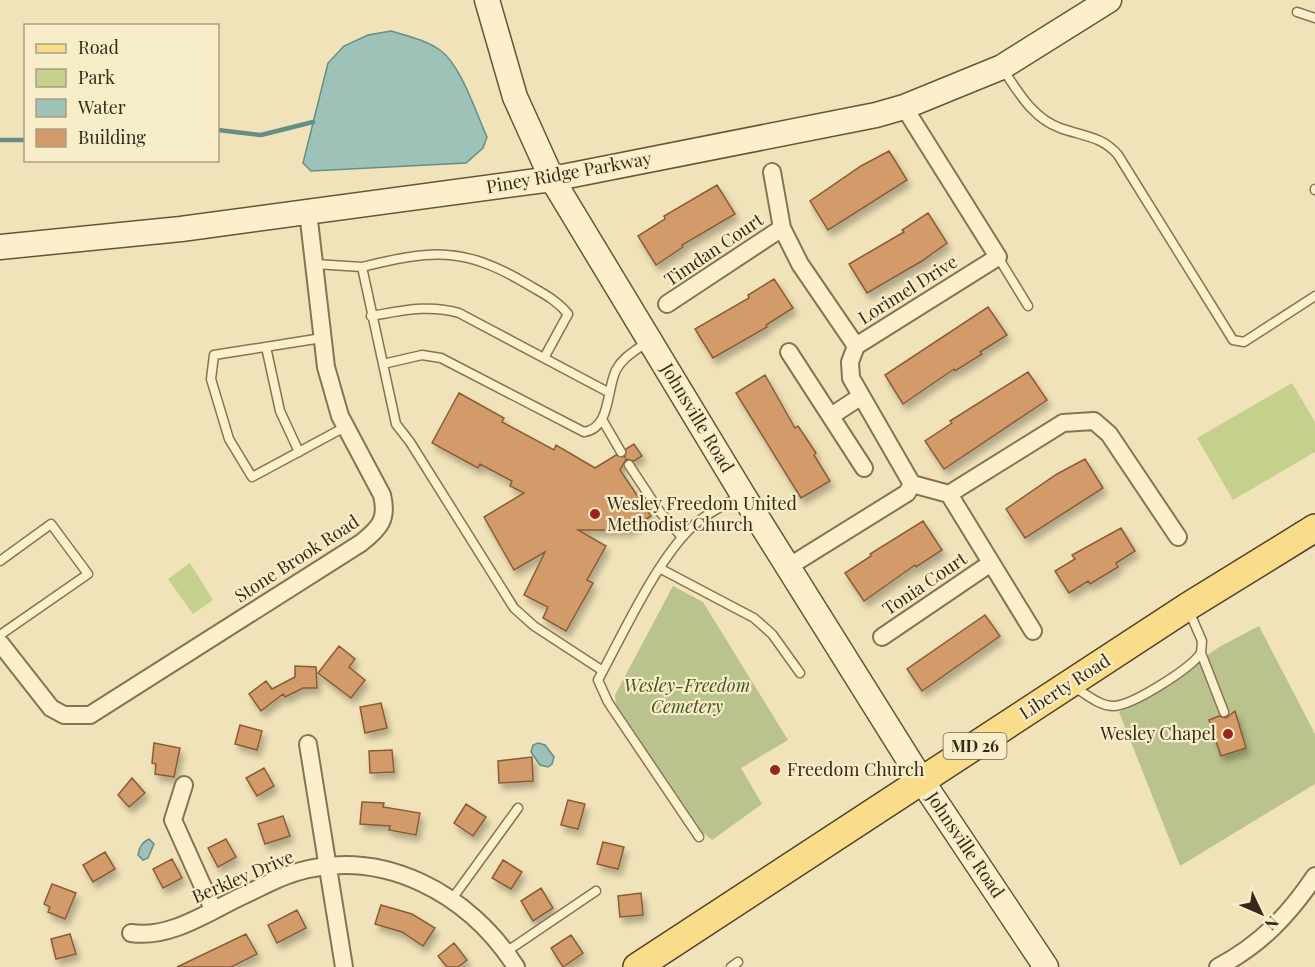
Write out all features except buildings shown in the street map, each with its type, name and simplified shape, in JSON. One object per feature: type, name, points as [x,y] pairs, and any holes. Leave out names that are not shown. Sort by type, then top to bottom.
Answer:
[{"type":"main road","name":"Liberty Road","points":[[637,967],[1187,607],[1315,528]]},
{"type":"street","name":"Johnsville Road","points":[[487,0],[515,97],[552,179],[743,495],[922,781],[1046,967]]},
{"type":"street","name":"Piney Ridge Parkway","points":[[0,247],[181,229],[552,179],[824,126],[904,107],[1002,67],[1109,0]]},
{"type":"street","points":[[904,107],[998,257]]},
{"type":"street","name":"Timdan Court","points":[[772,172],[782,228],[800,264],[856,346]]},
{"type":"street","name":"Stone Brook Road","points":[[0,643],[51,708],[64,715],[90,715],[376,532],[383,523],[385,516],[382,495],[345,427],[326,367],[308,212]]},
{"type":"street","name":"Timdan Court","points":[[667,304],[782,228]]},
{"type":"street","name":"Lorimel Drive","points":[[912,484],[851,378],[850,362],[856,346],[998,257]]},
{"type":"street","points":[[789,352],[864,468]]},
{"type":"street","points":[[831,416],[860,397]]},
{"type":"street","points":[[788,567],[907,493],[912,484],[949,494],[1063,423],[1094,421],[1109,434],[1178,537]]},
{"type":"street","name":"Tonia Court","points":[[949,494],[1033,630]]},
{"type":"street","name":"Tonia Court","points":[[882,637],[991,563]]},
{"type":"street","points":[[308,744],[344,967]]},
{"type":"street","points":[[184,785],[172,820],[213,909]]},
{"type":"street","name":"Berkley Drive","points":[[131,933],[158,934],[180,926],[297,872],[347,866],[388,870],[433,886],[452,898],[481,923],[516,967]]},
{"type":"street","points":[[1218,967],[1257,944],[1272,930],[1315,876]]},
{"type":"lane","points":[[1297,12],[1315,18]]},
{"type":"lane","points":[[1002,67],[1025,102],[1037,114],[1060,128],[1096,138],[1114,151],[1233,340],[1244,342],[1315,296]]},
{"type":"lane","points":[[315,264],[362,267],[398,258],[454,254],[480,260],[503,270],[560,304],[568,314],[544,358]]},
{"type":"lane","points":[[998,257],[1028,306]]},
{"type":"lane","points":[[362,267],[396,424],[410,441],[514,608],[534,626],[603,671]]},
{"type":"lane","points":[[371,316],[420,308],[443,308],[459,313],[608,392]]},
{"type":"lane","points":[[322,338],[214,355],[211,379],[229,439],[252,477],[345,427]]},
{"type":"lane","points":[[383,364],[422,355],[441,358],[584,432],[594,431],[603,421],[608,392],[623,359],[650,340]]},
{"type":"lane","points":[[266,347],[280,411],[299,452]]},
{"type":"lane","points":[[603,421],[621,452]]},
{"type":"lane","points":[[629,465],[660,512],[682,537]]},
{"type":"lane","points":[[699,837],[608,702],[598,680],[661,569],[682,537],[709,513],[743,495]]},
{"type":"lane","points":[[0,561],[51,524],[88,574],[0,634]]},
{"type":"lane","points":[[661,569],[754,618],[772,634],[800,673]]},
{"type":"lane","points":[[1187,607],[1202,641],[1201,653],[1224,712]]},
{"type":"lane","points":[[1070,684],[1099,703],[1117,706],[1176,675],[1194,663],[1201,653]]},
{"type":"lane","points":[[452,898],[518,808]]},
{"type":"lane","points":[[506,952],[596,891]]},
{"type":"green space","points":[[1292,383],[1315,422],[1315,452],[1233,500],[1197,438]]},
{"type":"green space","points":[[190,563],[213,600],[193,614],[168,579]]},
{"type":"green space","name":"Wesley-Freedom Cemetery","points":[[673,586],[703,602],[788,740],[741,768],[762,804],[712,840],[703,833],[616,704],[615,695]]},
{"type":"green space","points":[[1259,626],[1315,734],[1315,784],[1180,866],[1119,712],[1221,646]]},
{"type":"water","points":[[391,31],[428,44],[448,57],[461,78],[487,137],[483,148],[466,163],[311,171],[303,163],[328,63],[344,46],[368,35]]},
{"type":"water","points":[[538,743],[545,745],[554,757],[552,764],[548,767],[540,765],[531,752],[533,745]]},
{"type":"water","points":[[149,839],[154,844],[148,858],[143,860],[138,855],[139,850]]},
{"type":"waterway","points":[[219,130],[261,135],[313,122]]},
{"type":"waterway","points":[[0,140],[24,140]]},
{"type":"place","name":"Wesley Freedom United Methodist Church","points":[[595,514]]},
{"type":"place","name":"Wesley Chapel","points":[[1228,734]]},
{"type":"place","name":"Freedom Church","points":[[775,770]]}]
